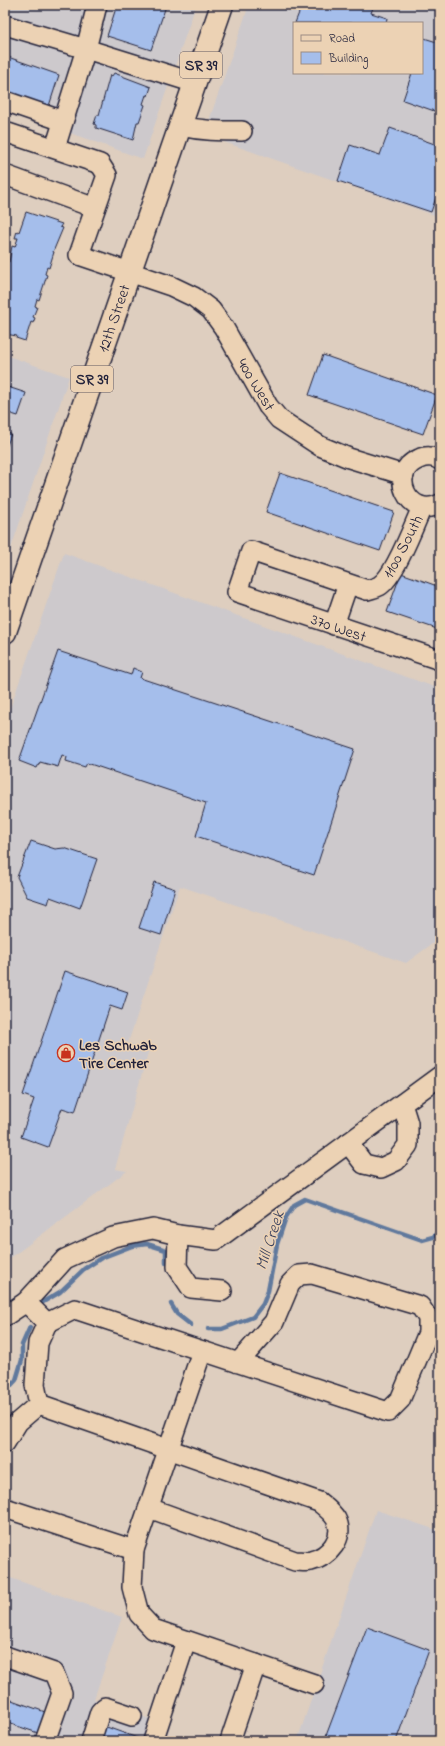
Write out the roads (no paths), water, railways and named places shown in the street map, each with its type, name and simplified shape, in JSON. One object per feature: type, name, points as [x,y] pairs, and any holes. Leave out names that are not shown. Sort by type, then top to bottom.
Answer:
[{"type":"main road","name":"12th Street","points":[[5,632],[9,608],[129,273],[222,5]]},
{"type":"street","points":[[55,148],[86,49],[97,5]]},
{"type":"street","points":[[5,25],[195,83]]},
{"type":"street","points":[[5,101],[63,121]]},
{"type":"street","points":[[180,126],[201,131],[242,131]]},
{"type":"street","points":[[5,132],[100,164],[107,175],[95,208],[5,175]]},
{"type":"street","name":"400 West","points":[[95,208],[79,255],[171,286],[194,297],[211,310],[242,358],[268,406],[278,419],[320,446],[349,458],[404,475]]},
{"type":"street","points":[[431,505],[412,501],[404,491],[402,483],[407,467],[413,461],[429,457],[440,460]]},
{"type":"street","name":"1100 South","points":[[348,584],[367,590],[380,586],[388,576],[431,505]]},
{"type":"street","name":"370 West","points":[[348,584],[251,551],[237,592],[440,660]]},
{"type":"street","points":[[334,625],[348,584]]},
{"type":"street","points":[[5,1316],[26,1302],[65,1259],[113,1237],[153,1229],[178,1236],[216,1240],[440,1076]]},
{"type":"street","points":[[348,1143],[364,1164],[381,1168],[396,1161],[408,1145],[408,1123],[402,1104]]},
{"type":"street","points":[[178,1236],[177,1267],[191,1288],[222,1291]]},
{"type":"street","points":[[40,1404],[35,1384],[38,1343],[47,1323],[75,1309],[238,1363],[388,1412],[400,1400],[428,1333],[428,1318],[420,1306],[312,1274],[299,1275],[290,1284],[274,1322],[238,1363]]},
{"type":"street","points":[[26,1302],[47,1323]]},
{"type":"street","points":[[202,1351],[134,1550],[132,1587],[139,1614],[153,1629],[314,1684]]},
{"type":"street","points":[[5,1443],[18,1422],[40,1404]]},
{"type":"street","points":[[40,1404],[319,1502],[330,1511],[337,1520],[339,1533],[334,1546],[324,1556],[310,1561],[295,1561],[149,1508]]},
{"type":"street","points":[[5,1508],[134,1550]]},
{"type":"street","points":[[153,1741],[186,1641]]},
{"type":"street","points":[[5,1656],[54,1673],[62,1693],[45,1741]]},
{"type":"street","points":[[230,1741],[256,1664]]},
{"type":"street","points":[[91,1741],[100,1712],[105,1707],[132,1716]]},
{"type":"waterway","name":"Mill Creek","points":[[208,1329],[222,1329],[253,1317],[263,1304],[268,1291],[277,1244],[286,1217],[294,1205],[305,1199],[422,1240],[433,1237],[440,1230]]},
{"type":"waterway","name":"Mill Creek","points":[[43,1302],[60,1292],[84,1269],[101,1258],[132,1246],[147,1244],[166,1250],[166,1263]]},
{"type":"waterway","name":"Mill Creek","points":[[171,1304],[177,1314],[191,1325]]},
{"type":"waterway","name":"Mill Creek","points":[[5,1392],[16,1380],[22,1360],[22,1345],[30,1327]]},
{"type":"place","name":"Les Schwab Tire Center","points":[[66,1053]]}]
